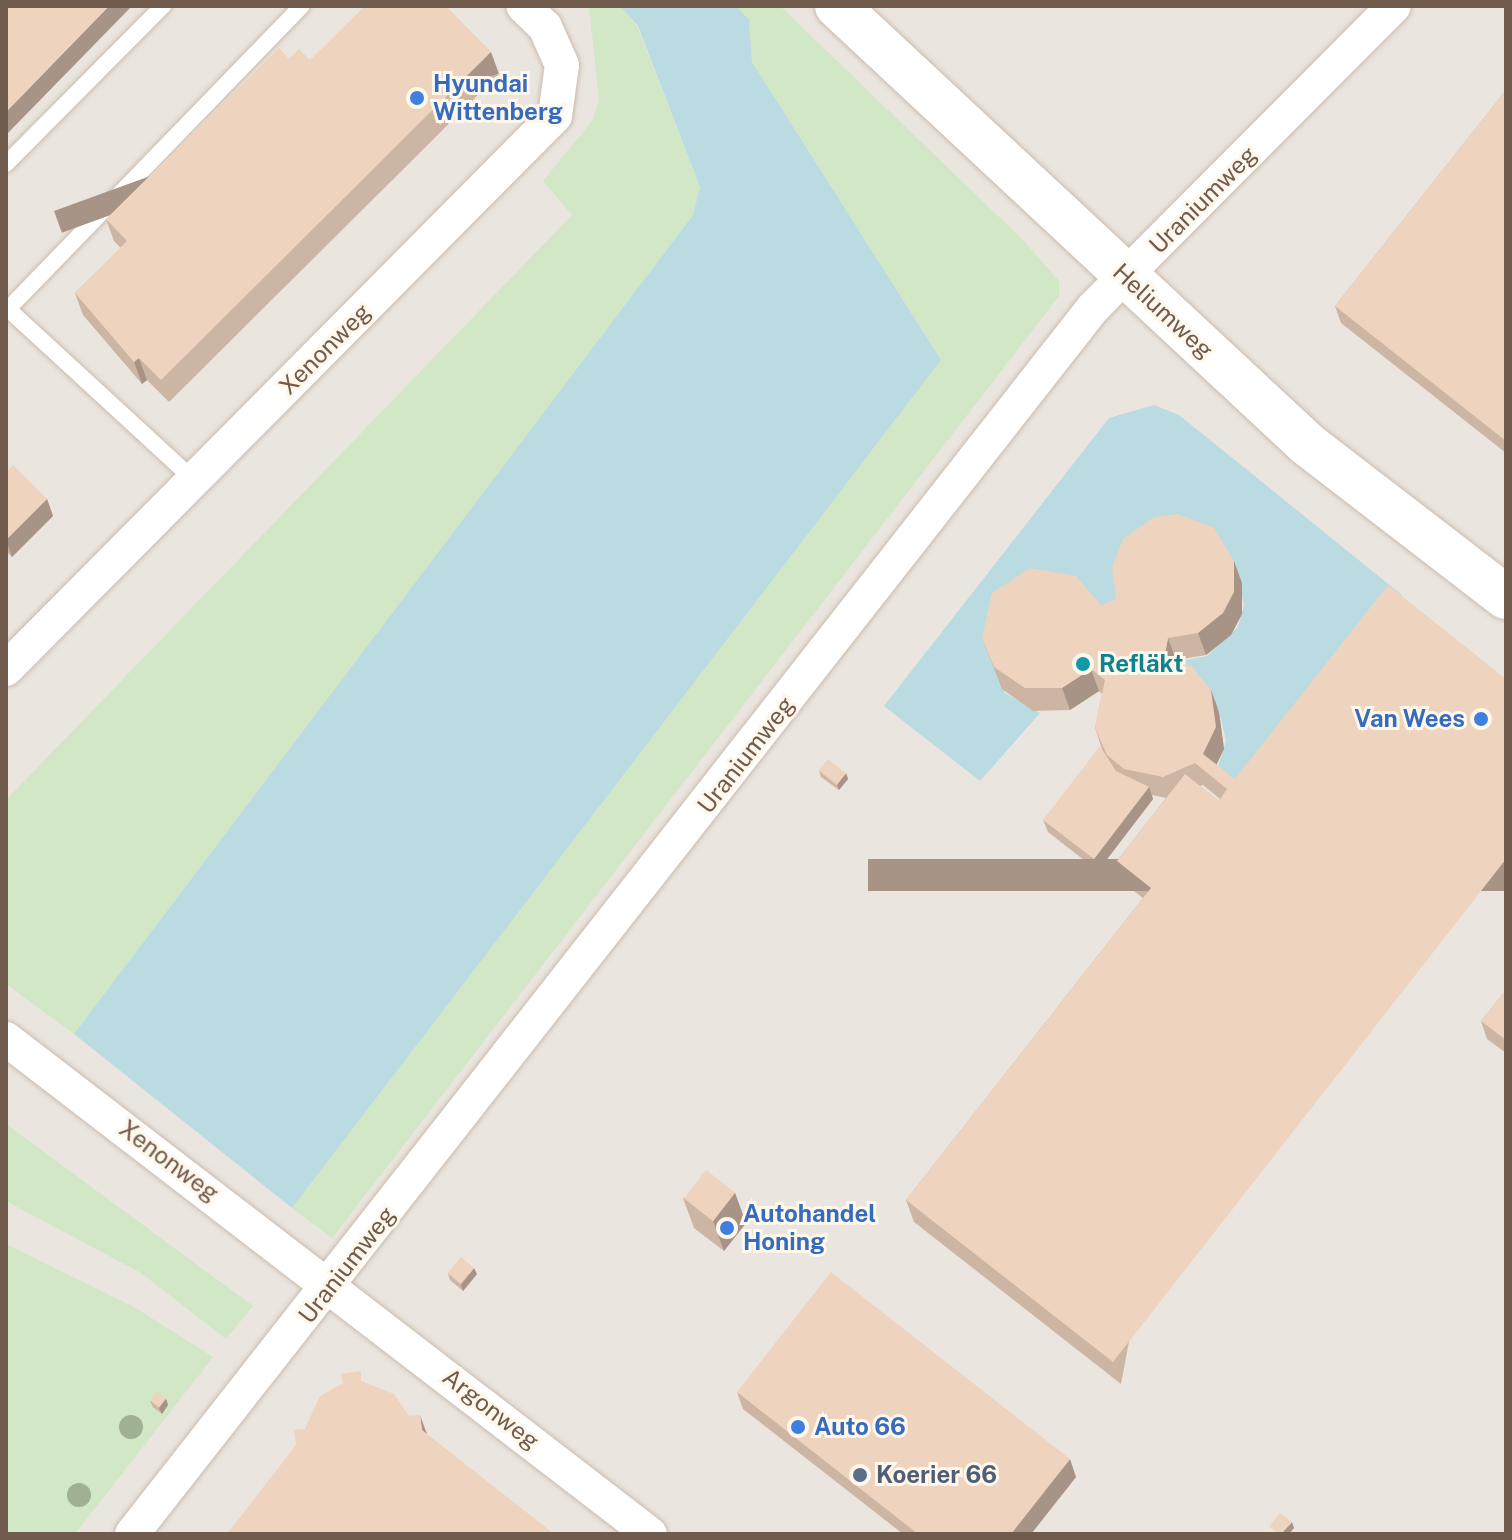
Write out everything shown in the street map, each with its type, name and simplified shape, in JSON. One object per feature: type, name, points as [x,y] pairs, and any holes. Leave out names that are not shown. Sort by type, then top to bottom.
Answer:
[{"type":"street","name":"Xenonweg","points":[[6,669],[555,116],[562,65],[545,27],[523,6]]},
{"type":"street","name":"Heliumweg","points":[[837,6],[1307,444],[1506,597]]},
{"type":"street","name":"Uraniumweg","points":[[132,1534],[333,1283],[1093,308],[1394,6]]},
{"type":"street","name":"Xenonweg","points":[[6,1039],[333,1283]]},
{"type":"street","name":"Argonweg","points":[[333,1283],[650,1534]]},
{"type":"lane","points":[[6,164],[163,6]]},
{"type":"lane","points":[[195,481],[8,309],[302,6]]},
{"type":"shaded area","points":[[6,6],[1506,6],[1506,1534],[6,1534]]},
{"type":"green space","points":[[589,6],[620,6],[637,26],[700,187],[693,215],[74,1034],[6,984],[6,800],[572,215],[543,181],[592,121],[599,100]]},
{"type":"green space","points":[[736,6],[780,6],[1022,239],[1059,281],[1059,296],[332,1238],[292,1208],[941,360],[752,62],[749,21]]},
{"type":"green space","points":[[6,1124],[253,1306],[226,1339],[141,1273],[6,1201]]},
{"type":"green space","points":[[6,1244],[134,1307],[213,1357],[75,1534],[6,1534]]},
{"type":"water","points":[[620,6],[736,6],[749,20],[752,62],[941,360],[292,1208],[74,1034],[693,215],[700,187],[638,26]]},
{"type":"water","points":[[1154,405],[1179,415],[1402,595],[1244,794],[1216,773],[1226,741],[1219,710],[1177,662],[1207,656],[1238,627],[1244,605],[1236,568],[987,650],[1005,693],[1040,713],[980,781],[884,706],[1109,418]]},
{"type":"building","points":[[6,6],[109,6],[6,112]]},
{"type":"building","points":[[365,6],[446,6],[491,52],[161,380],[139,358],[134,362],[75,293],[127,241],[106,219],[279,48],[289,59],[299,49],[310,60]]},
{"type":"building","points":[[1506,90],[1506,441],[1335,306]]},
{"type":"building","points":[[13,465],[47,499],[6,540],[6,472]]},
{"type":"building","points":[[1178,514],[1214,528],[1234,561],[1234,592],[1223,613],[1198,633],[1168,638],[1165,655],[1192,667],[1211,690],[1216,727],[1203,754],[1235,779],[1388,585],[1506,679],[1506,859],[1113,1362],[906,1200],[1151,888],[1117,861],[1185,774],[1219,801],[1227,789],[1195,763],[1163,777],[1124,769],[1107,755],[1095,728],[1105,680],[1091,669],[1062,688],[1025,688],[994,667],[982,638],[992,593],[1030,568],[1076,576],[1101,605],[1116,599],[1112,568],[1123,539],[1154,517]]},
{"type":"building","points":[[1100,746],[1116,771],[1149,787],[1094,859],[1043,820]]},
{"type":"building","points":[[828,759],[846,773],[837,785],[819,771]]},
{"type":"building","points":[[1506,990],[1506,1040],[1481,1021]]},
{"type":"building","points":[[706,1170],[735,1193],[713,1221],[684,1198]]},
{"type":"building","points":[[461,1257],[474,1268],[461,1284],[448,1273]]},
{"type":"building","points":[[831,1272],[1070,1459],[1011,1534],[918,1534],[737,1392]]},
{"type":"building","points":[[361,1371],[361,1381],[394,1394],[409,1416],[420,1415],[422,1430],[554,1534],[227,1534],[296,1445],[294,1430],[305,1429],[320,1396],[343,1383],[341,1374]]},
{"type":"building","points":[[157,1392],[166,1399],[159,1407],[150,1401]]},
{"type":"building","points":[[1280,1513],[1292,1522],[1279,1534],[1269,1527]]},
{"type":"place","name":"Hyundai Wittenberg","points":[[417,98]]},
{"type":"place","name":"Refläkt","points":[[1083,664]]},
{"type":"place","name":"Van Wees","points":[[1481,719]]},
{"type":"place","name":"Autohandel Honing","points":[[727,1228]]},
{"type":"place","name":"Auto 66","points":[[798,1427]]},
{"type":"place","name":"Koerier 66","points":[[860,1475]]}]
